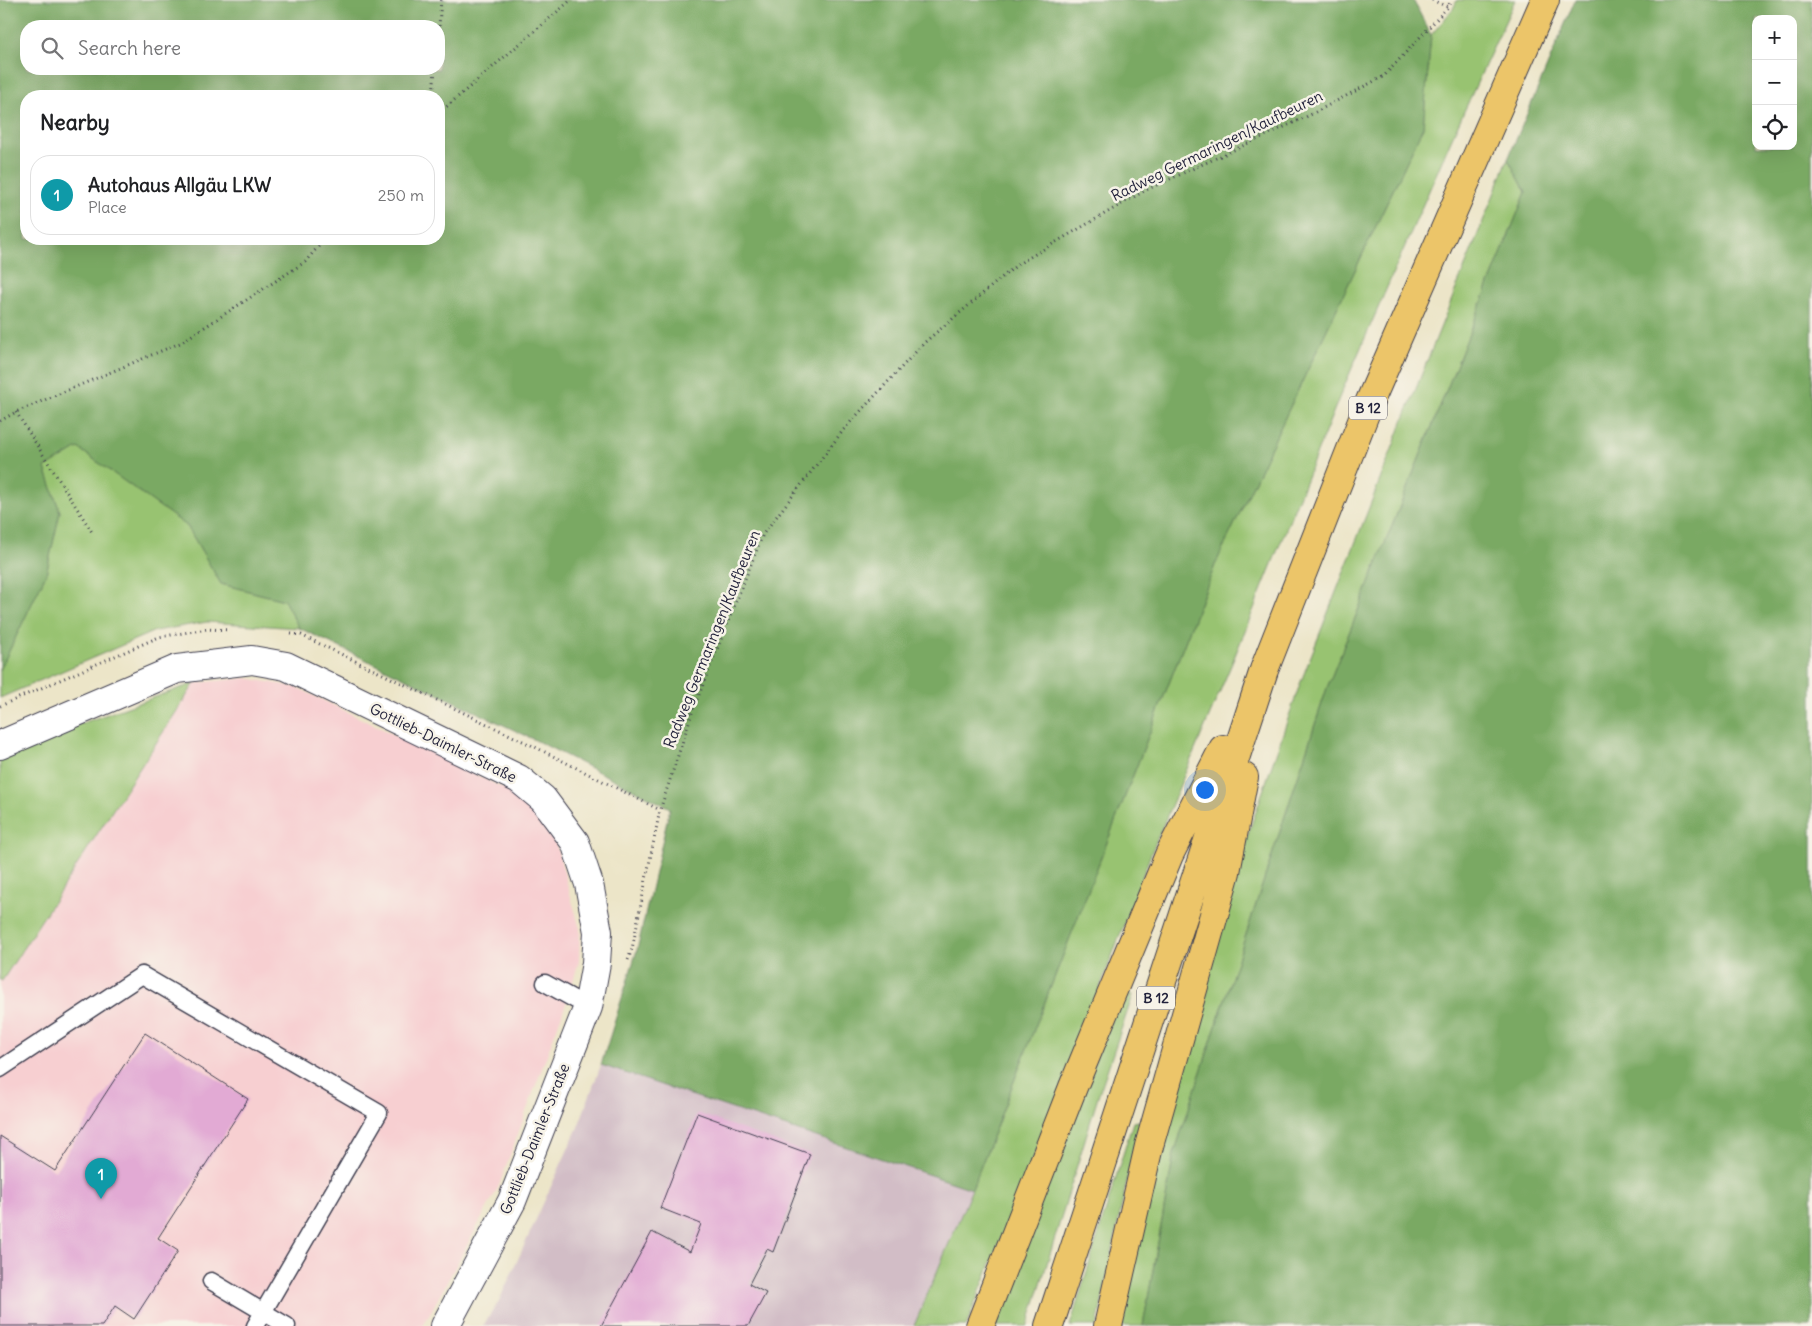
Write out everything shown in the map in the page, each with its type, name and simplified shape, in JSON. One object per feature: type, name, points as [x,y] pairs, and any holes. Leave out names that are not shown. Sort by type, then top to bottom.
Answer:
[{"type":"highway","name":"B 12","points":[[1049,1326],[1264,670],[1370,401],[1545,0]]},
{"type":"highway","name":"B 12","points":[[1108,1326],[1149,1146],[1226,872],[1264,670]]},
{"type":"highway","points":[[980,1326],[1073,1087],[1169,855],[1264,670]]},
{"type":"street","name":"Gottlieb-Daimler-Straße","points":[[0,745],[177,669],[252,660],[286,666],[519,779],[543,799],[575,842],[589,884],[598,932],[596,963],[588,1007],[512,1202],[445,1326]]},
{"type":"lane","points":[[0,1070],[142,975],[379,1113],[260,1319]]},
{"type":"lane","points":[[545,983],[588,1007]]},
{"type":"lane","points":[[211,1281],[260,1319],[287,1326]]},
{"type":"path","points":[[439,20],[440,0]]},
{"type":"path","points":[[445,108],[571,0]]},
{"type":"path","points":[[1432,0],[1448,7]]},
{"type":"path","name":"Radweg Germaringen/Kaufbeuren","points":[[625,967],[632,949],[660,810],[694,707],[763,534],[845,428],[925,342],[1018,264],[1146,190],[1306,117],[1384,76],[1448,7],[1451,0]]},
{"type":"path","points":[[433,90],[435,75]]},
{"type":"path","points":[[0,421],[16,412],[180,343],[305,262],[320,245]]},
{"type":"path","points":[[16,412],[92,532]]},
{"type":"shaded area","points":[[246,678],[296,687],[522,797],[556,844],[580,929],[579,961],[568,998],[498,1188],[423,1326],[0,1326],[0,980],[2,980],[195,683]]},
{"type":"shaded area","points":[[601,1065],[972,1189],[914,1326],[483,1326],[499,1301],[578,1127]]},
{"type":"green space","points":[[0,0],[1413,0],[1431,35],[1423,127],[1215,565],[972,1189],[601,1065],[637,950],[670,808],[533,739],[299,628],[284,600],[221,584],[187,526],[78,448],[45,468],[60,512],[46,574],[0,670]]},
{"type":"green space","points":[[1457,0],[1515,0],[1451,140],[1339,398],[1232,663],[1152,851],[1062,1087],[966,1326],[914,1326],[972,1189],[1215,565],[1423,127],[1431,35],[1453,9]]},
{"type":"green space","points":[[1575,0],[1812,0],[1812,1326],[1143,1326],[1174,1154],[1327,688],[1526,192],[1508,159]]},
{"type":"green space","points":[[1508,159],[1526,192],[1327,688],[1174,1154],[1143,1326],[1117,1326],[1158,1148],[1235,872],[1300,684]]},
{"type":"green space","points":[[78,448],[187,526],[221,584],[284,600],[299,628],[207,622],[155,631],[0,698],[0,670],[46,574],[60,512],[45,468]]},
{"type":"green space","points":[[195,683],[2,981],[0,980],[0,754]]},
{"type":"green space","points":[[1123,990],[1133,995],[1098,1097],[1028,1326],[988,1326]]},
{"type":"green space","points":[[1139,1121],[1097,1326],[1070,1326],[1133,1122]]},
{"type":"building","points":[[145,1033],[248,1099],[158,1238],[178,1251],[134,1319],[115,1306],[102,1326],[0,1326],[0,1136],[55,1171]]},
{"type":"building","points":[[697,1113],[810,1154],[773,1252],[767,1249],[749,1284],[766,1293],[748,1326],[601,1326],[652,1232],[690,1252],[701,1224],[660,1208]]},
{"type":"place","name":"Autohaus Allgäu LKW","points":[[101,1199]]}]
